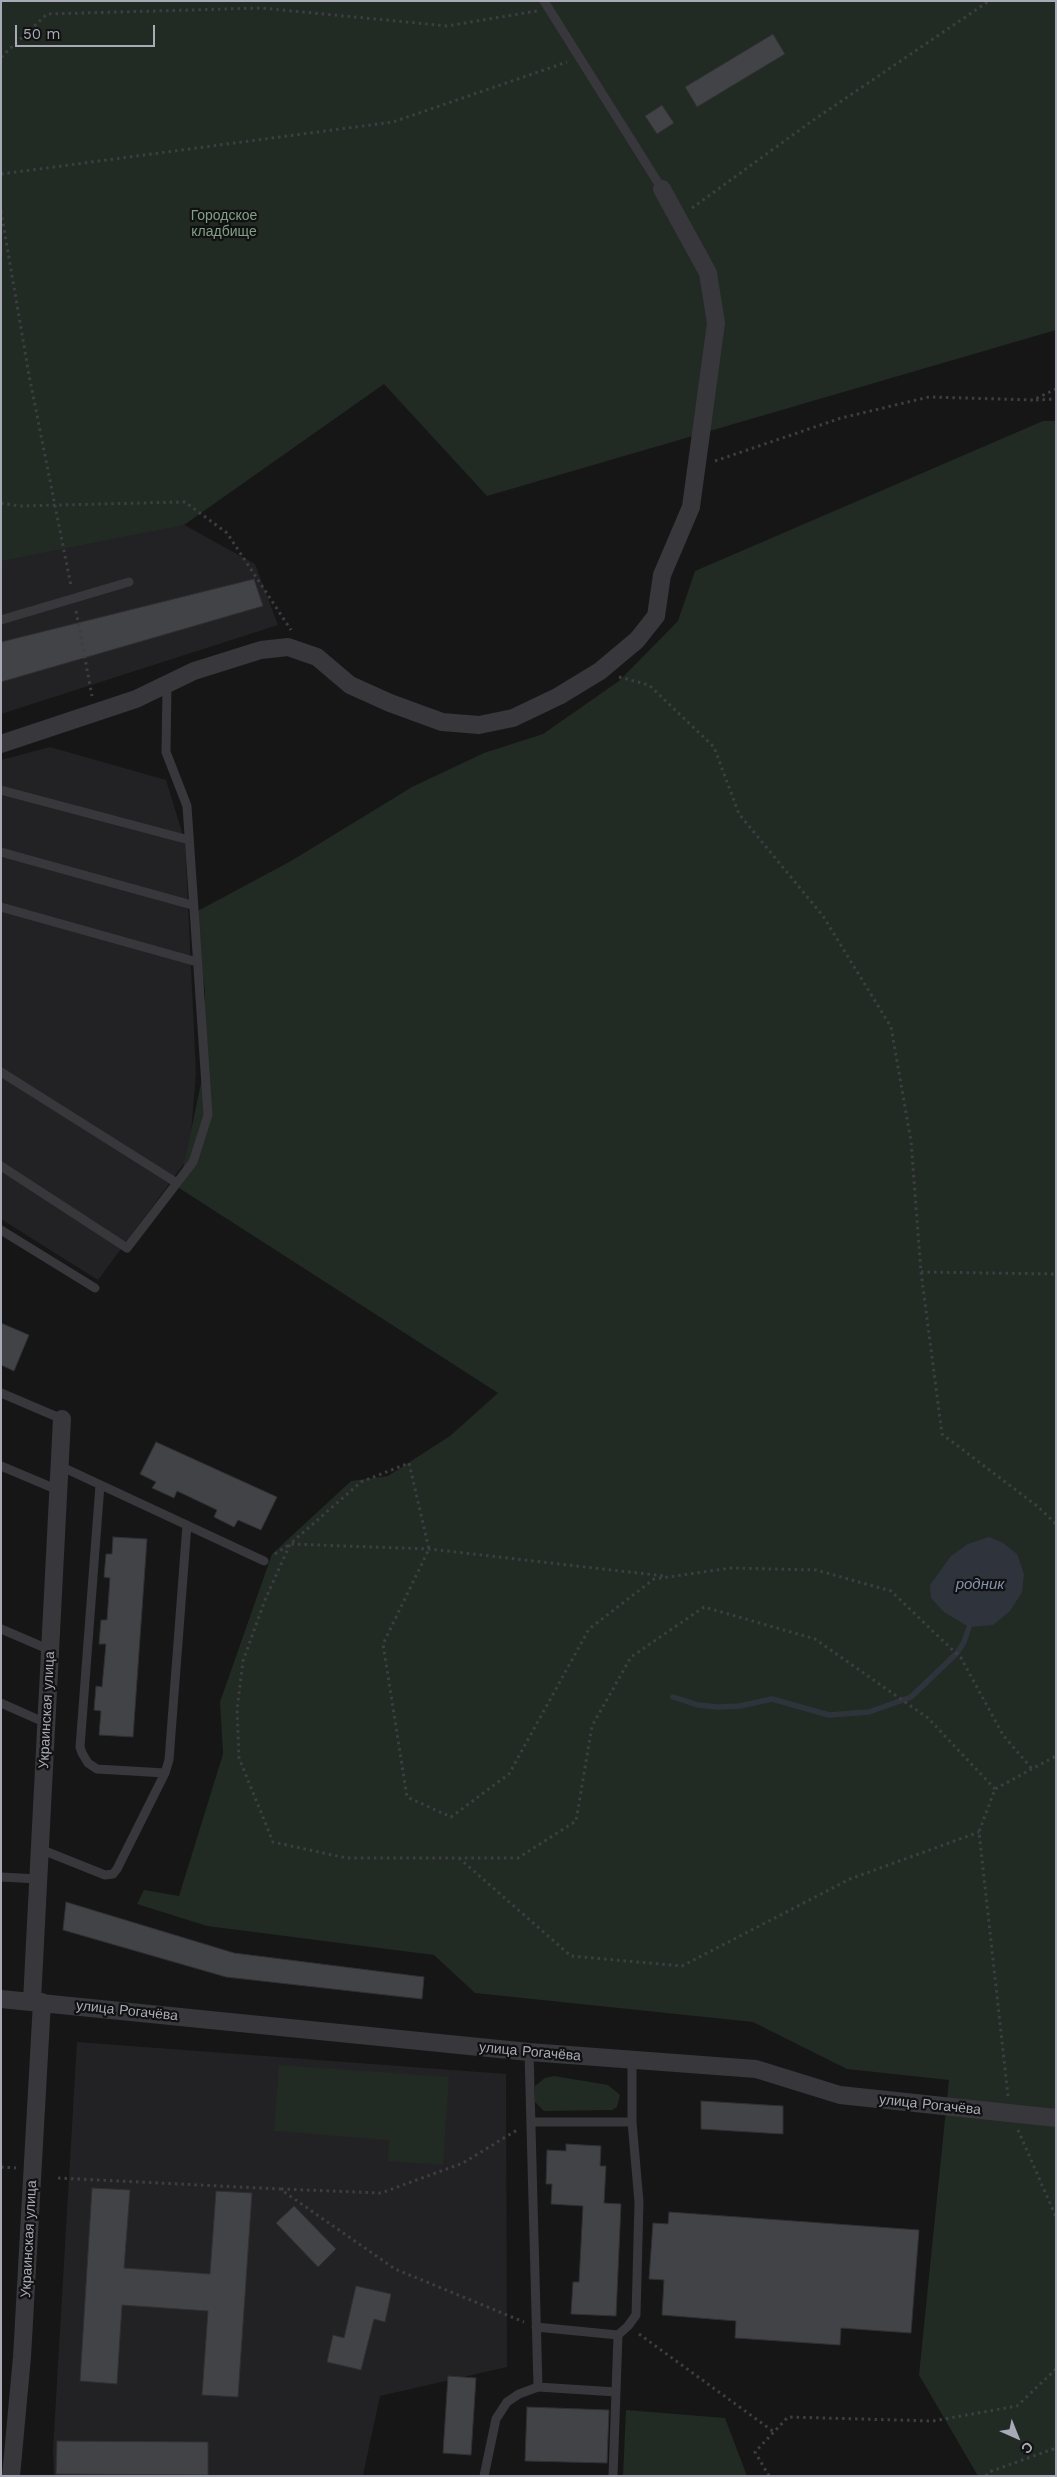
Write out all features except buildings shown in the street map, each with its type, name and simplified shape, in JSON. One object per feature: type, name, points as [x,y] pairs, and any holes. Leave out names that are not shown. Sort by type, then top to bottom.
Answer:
[{"type":"street","points":[[1,744],[136,700],[194,671],[261,650],[288,647],[317,657],[350,685],[390,703],[442,722],[479,725],[513,718],[559,696],[600,671],[637,640],[656,616],[662,575],[691,506],[698,467],[716,323],[708,273],[662,189]]},
{"type":"street","name":"Украинская улица","points":[[11,2476],[22,2357],[37,2002],[38,1879],[62,1419]]},
{"type":"street","name":"улица Рогачёва","points":[[1,1999],[529,2052],[756,2069],[840,2095],[1056,2118]]},
{"type":"lane","points":[[546,5],[662,189]]},
{"type":"lane","points":[[1,620],[129,582]]},
{"type":"lane","points":[[1,1166],[127,1248],[193,1162],[208,1115],[192,905],[187,806],[166,752],[167,684]]},
{"type":"lane","points":[[1,790],[189,840]]},
{"type":"lane","points":[[1,852],[192,905]]},
{"type":"lane","points":[[1,907],[197,962]]},
{"type":"lane","points":[[1,1072],[176,1183]]},
{"type":"lane","points":[[1,1230],[95,1288]]},
{"type":"lane","points":[[1,1393],[62,1419]]},
{"type":"lane","points":[[1,1466],[58,1490]]},
{"type":"lane","points":[[60,1466],[264,1561]]},
{"type":"lane","points":[[100,1485],[81,1737],[82,1753],[88,1763],[98,1769],[165,1774]]},
{"type":"lane","points":[[40,1849],[106,1875],[113,1874],[118,1869],[165,1774],[169,1760],[186,1525]]},
{"type":"lane","points":[[1,1629],[50,1650]]},
{"type":"lane","points":[[1,1703],[46,1723]]},
{"type":"lane","points":[[1,1877],[38,1879]]},
{"type":"lane","points":[[529,2052],[538,2387]]},
{"type":"lane","points":[[613,2476],[618,2335],[636,2316],[639,2202],[632,2122],[632,2060]]},
{"type":"lane","points":[[531,2122],[632,2122]]},
{"type":"lane","points":[[536,2327],[618,2335]]},
{"type":"lane","points":[[484,2476],[496,2419],[507,2402],[519,2394],[538,2387],[616,2392]]},
{"type":"path","points":[[678,218],[812,121],[989,1]]},
{"type":"path","points":[[1,57],[47,14],[262,8],[447,26],[546,5]]},
{"type":"path","points":[[1,174],[393,122],[580,58]]},
{"type":"path","points":[[1,211],[55,505],[96,714]]},
{"type":"path","points":[[1033,400],[1056,388]]},
{"type":"path","points":[[698,467],[841,418],[929,396],[1033,400],[1056,399]]},
{"type":"path","points":[[1,503],[19,506],[185,502],[226,533],[306,653]]},
{"type":"path","points":[[600,671],[649,685],[714,747],[740,814],[823,916],[891,1028],[912,1141],[921,1272],[942,1434],[1037,1506],[1056,1524]]},
{"type":"path","points":[[921,1272],[1056,1274]]},
{"type":"path","points":[[264,1561],[290,1544],[361,1482],[409,1463],[429,1549],[383,1644],[407,1797],[451,1817],[509,1774],[589,1629],[654,1579],[731,1568],[816,1570],[891,1591],[961,1658],[1003,1735],[1032,1769]]},
{"type":"path","points":[[290,1544],[429,1549],[669,1576]]},
{"type":"path","points":[[290,1544],[265,1600],[243,1661],[236,1710],[239,1758],[274,1842],[346,1858],[518,1858],[576,1821],[592,1726],[632,1657],[704,1607],[815,1639],[928,1718],[995,1789]]},
{"type":"path","points":[[1056,1756],[995,1789],[979,1832],[1010,2113],[1056,2217]]},
{"type":"path","points":[[458,1858],[570,1956],[682,1966],[850,1879],[979,1832]]},
{"type":"path","points":[[58,2178],[381,2193],[463,2163],[531,2122]]},
{"type":"path","points":[[280,2189],[396,2269],[536,2327]]},
{"type":"path","points":[[628,2326],[774,2432]]},
{"type":"path","points":[[768,2476],[755,2452],[788,2417],[932,2421],[1017,2406],[1056,2369]]},
{"type":"path","points":[[986,2476],[989,2472],[1056,2448]]},
{"type":"shaded area","points":[[170,517],[255,564],[278,625],[1,714],[1,552]]},
{"type":"shaded area","points":[[50,747],[166,780],[185,842],[196,1073],[189,1157],[98,1280],[1,1219],[1,760]]},
{"type":"shaded area","points":[[77,2042],[506,2074],[507,2367],[380,2396],[363,2475],[54,2476],[53,2450]]},
{"type":"green space","name":"Городское кладбище","points":[[1,1],[1056,1],[1056,330],[487,496],[384,384],[184,525],[1,561]]},
{"type":"green space","points":[[1043,421],[1056,421],[1056,2476],[978,2476],[919,2375],[949,2080],[847,2069],[753,2022],[475,1993],[434,1955],[207,1926],[137,1904],[144,1890],[179,1896],[223,1754],[220,1702],[272,1554],[351,1481],[388,1476],[450,1436],[498,1393],[179,1188],[204,1069],[205,991],[194,913],[291,861],[412,787],[484,753],[543,734],[619,681],[678,621],[695,571]]},
{"type":"green space","points":[[279,2065],[449,2077],[443,2165],[388,2161],[389,2140],[274,2131]]},
{"type":"green space","points":[[554,2076],[608,2085],[620,2095],[617,2107],[612,2110],[544,2111],[535,2102],[535,2086],[545,2078]]},
{"type":"green space","points":[[626,2410],[725,2418],[747,2476],[623,2476]]},
{"type":"water","name":"родник","points":[[989,1537],[1003,1543],[1017,1554],[1024,1574],[1022,1592],[1010,1611],[993,1625],[969,1627],[944,1612],[931,1598],[930,1585],[951,1556],[968,1544]]},
{"type":"waterway","points":[[673,1697],[698,1705],[718,1707],[740,1706],[772,1699],[829,1715],[869,1712],[911,1697],[957,1653],[964,1642],[969,1627]]}]
